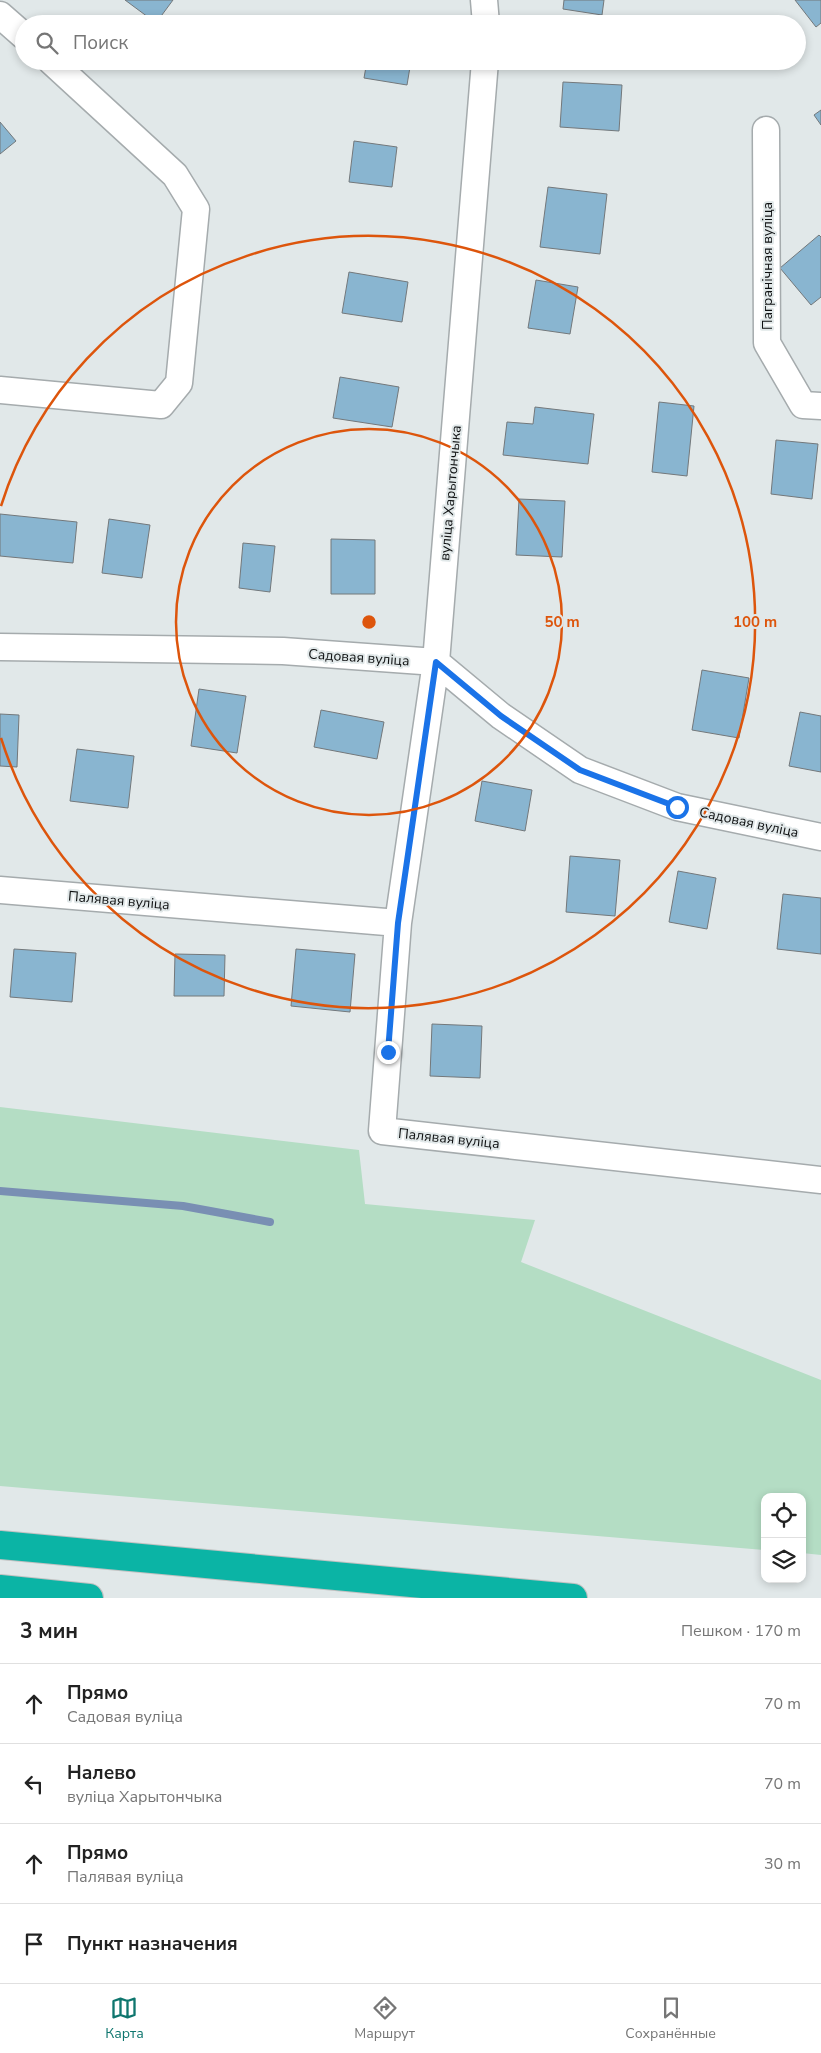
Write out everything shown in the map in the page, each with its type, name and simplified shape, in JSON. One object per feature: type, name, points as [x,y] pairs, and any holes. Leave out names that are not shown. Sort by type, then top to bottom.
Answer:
[{"type":"highway","points":[[0,1545],[573,1598]]},
{"type":"highway","points":[[0,1589],[89,1598]]},
{"type":"street","points":[[484,0],[485,15]]},
{"type":"street","points":[[0,15],[15,28]]},
{"type":"street","points":[[0,390],[161,405],[179,383],[196,209],[175,175],[61,70]]},
{"type":"street","name":"вуліца Харытончыка","points":[[398,923],[436,662],[484,70]]},
{"type":"street","name":"Пагранічная вуліца","points":[[766,130],[767,344],[803,405],[821,406]]},
{"type":"street","name":"Садовая вуліца","points":[[0,647],[282,651],[436,662],[501,716],[580,770],[677,807],[821,837]]},
{"type":"street","name":"Палявая вуліца","points":[[0,890],[398,923],[382,1131],[821,1180]]},
{"type":"green space","points":[[0,1107],[359,1150],[365,1204],[535,1220],[521,1262],[821,1380],[821,1555],[806,1553],[806,1493],[761,1493],[761,1550],[0,1486]]},
{"type":"building","points":[[125,0],[173,0],[162,15],[145,15]]},
{"type":"building","points":[[564,0],[604,0],[602,15],[563,9]]},
{"type":"building","points":[[795,0],[821,0],[821,23],[816,27]]},
{"type":"building","points":[[365,70],[410,70],[407,85],[364,78]]},
{"type":"building","points":[[563,82],[622,85],[619,131],[560,127]]},
{"type":"building","points":[[821,110],[821,125],[814,115]]},
{"type":"building","points":[[0,122],[16,141],[0,154]]},
{"type":"building","points":[[354,141],[397,147],[392,187],[349,182]]},
{"type":"building","points":[[548,187],[607,194],[600,254],[540,247]]},
{"type":"building","points":[[819,235],[821,237],[821,297],[811,305],[780,268]]},
{"type":"building","points":[[349,272],[408,282],[402,322],[342,313]]},
{"type":"building","points":[[536,280],[578,287],[570,334],[528,328]]},
{"type":"building","points":[[340,377],[399,387],[392,427],[333,418]]},
{"type":"building","points":[[659,402],[694,406],[687,476],[652,472]]},
{"type":"building","points":[[535,407],[594,414],[588,464],[503,455],[507,422],[533,424]]},
{"type":"building","points":[[776,440],[818,444],[812,499],[771,494]]},
{"type":"building","points":[[519,499],[565,501],[562,557],[516,555]]},
{"type":"building","points":[[0,514],[77,522],[73,563],[0,556]]},
{"type":"building","points":[[109,519],[150,525],[142,578],[102,573]]},
{"type":"building","points":[[331,539],[375,540],[375,594],[331,594]]},
{"type":"building","points":[[243,543],[275,546],[270,592],[239,588]]},
{"type":"building","points":[[702,670],[749,678],[739,738],[692,730]]},
{"type":"building","points":[[199,689],[246,696],[237,753],[191,746]]},
{"type":"building","points":[[321,710],[384,722],[377,759],[314,747]]},
{"type":"building","points":[[800,712],[821,716],[821,772],[789,766]]},
{"type":"building","points":[[0,714],[19,715],[17,767],[0,766]]},
{"type":"building","points":[[77,749],[134,756],[128,808],[70,801]]},
{"type":"building","points":[[482,781],[532,790],[525,831],[475,821]]},
{"type":"building","points":[[570,856],[620,860],[615,916],[566,912]]},
{"type":"building","points":[[678,871],[716,878],[707,929],[669,922]]},
{"type":"building","points":[[783,894],[821,898],[821,954],[777,949]]},
{"type":"building","points":[[14,949],[76,953],[72,1002],[10,997]]},
{"type":"building","points":[[296,949],[355,954],[350,1012],[291,1006]]},
{"type":"building","points":[[175,954],[225,955],[224,996],[174,996]]},
{"type":"building","points":[[432,1024],[482,1026],[480,1078],[430,1076]]},
{"type":"waterway","points":[[0,1191],[183,1206],[270,1222]]},
{"type":"route","points":[[388,1052],[398,923],[436,662],[501,716],[580,770],[677,807]]}]
